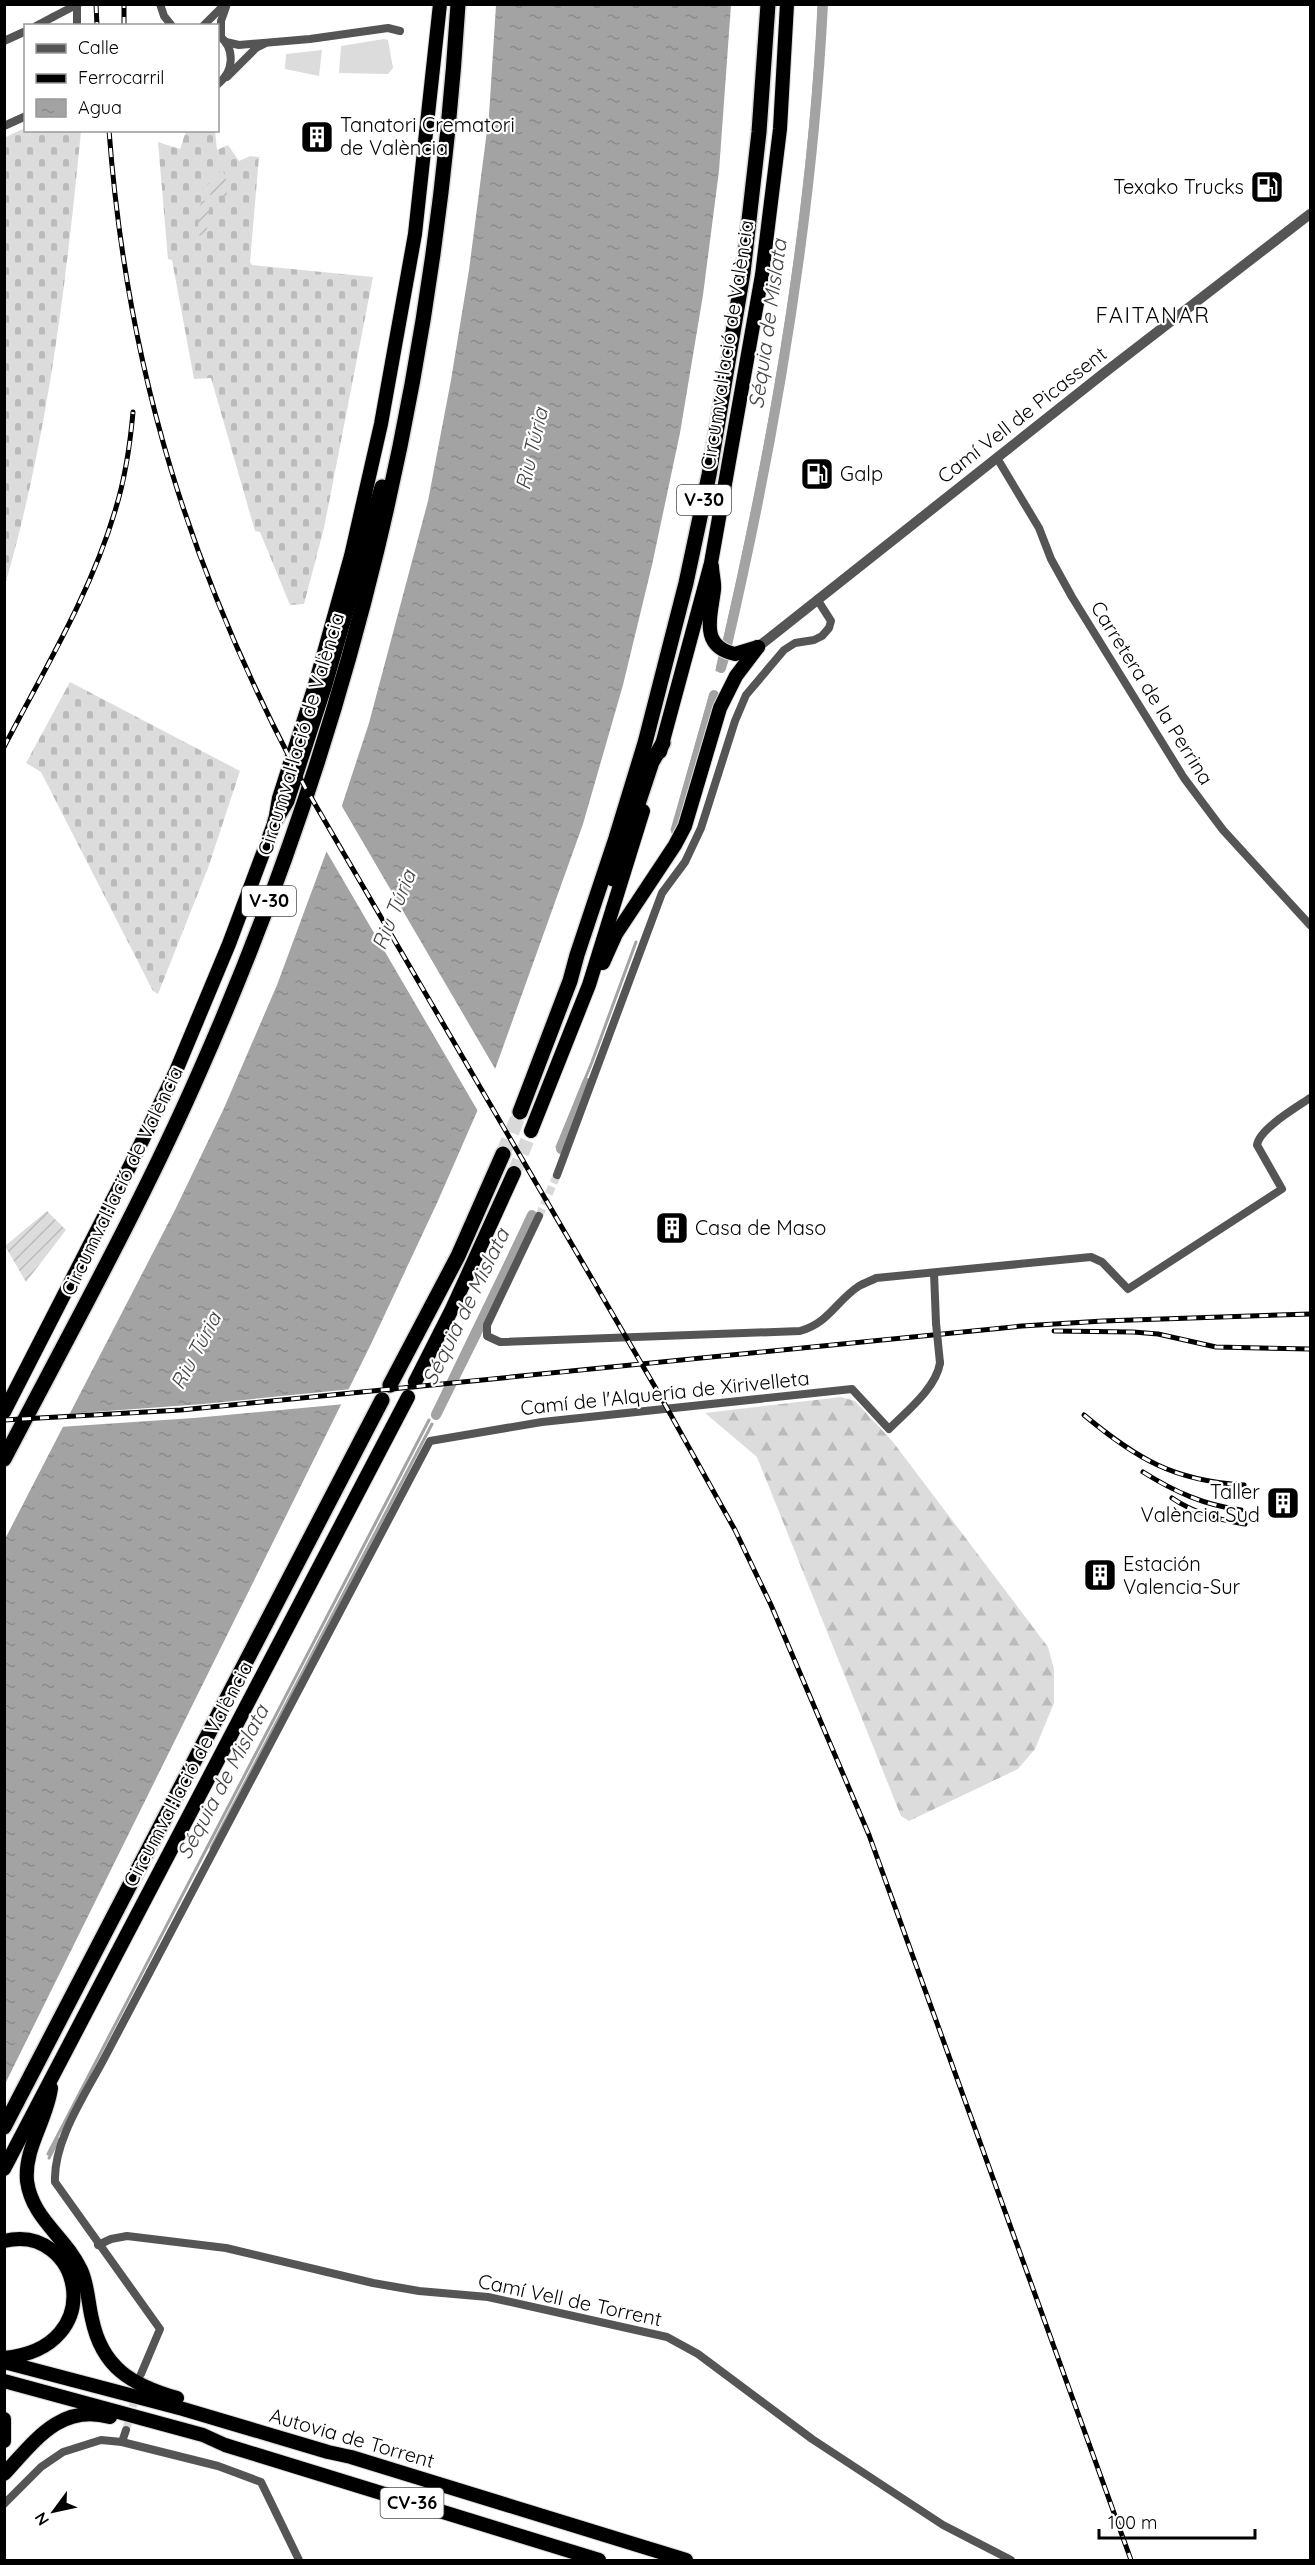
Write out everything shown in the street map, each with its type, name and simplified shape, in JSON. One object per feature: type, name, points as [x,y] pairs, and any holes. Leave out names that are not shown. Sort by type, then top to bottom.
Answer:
[{"type":"highway","points":[[432,4],[430,24],[435,44]]},
{"type":"highway","name":"Circumval·lació de València","points":[[4,1412],[176,1071],[229,944],[275,821],[279,798],[315,685],[351,556],[381,424],[415,234],[440,4]]},
{"type":"highway","name":"Circumval·lació de València","points":[[4,1459],[151,1176],[195,1083],[251,948],[305,806],[340,692],[376,559],[405,428],[424,325],[448,127],[458,4]]},
{"type":"highway","name":"Circumval·lació de València","points":[[520,1112],[570,981],[645,743],[683,594],[709,475],[743,273],[759,132],[768,4]]},
{"type":"highway","name":"Circumval·lació de València","points":[[531,1131],[589,986],[663,743],[711,563],[762,275],[780,129],[787,4]]},
{"type":"highway","points":[[275,821],[288,801],[378,503],[397,427],[417,323],[425,304]]},
{"type":"highway","points":[[711,563],[714,588],[709,629],[713,639],[719,647],[735,654],[758,647]]},
{"type":"highway","points":[[589,986],[602,966],[616,934],[675,845],[685,826],[720,708],[736,676],[758,647]]},
{"type":"highway","points":[[570,981],[584,959],[634,821],[652,762],[663,743]]},
{"type":"highway","points":[[390,1385],[458,1256],[503,1154]]},
{"type":"highway","points":[[415,1382],[452,1309],[514,1173]]},
{"type":"highway","name":"Circumval·lació de València","points":[[4,2169],[408,1397]]},
{"type":"highway","name":"Circumval·lació de València","points":[[4,2127],[382,1400]]},
{"type":"highway","points":[[52,2080],[49,2104],[28,2161],[27,2181],[32,2201],[42,2219],[81,2270],[96,2337],[104,2354],[131,2381],[147,2389],[328,2443],[351,2457]]},
{"type":"highway","points":[[4,2241],[28,2239],[51,2251],[69,2273],[74,2286],[75,2300],[71,2316],[57,2338],[32,2353],[4,2360]]},
{"type":"highway","name":"Autovia de Torrent","points":[[4,2360],[351,2457],[686,2560]]},
{"type":"highway","name":"CV-36","points":[[4,2381],[203,2435],[225,2445],[598,2560]]},
{"type":"highway","points":[[4,2474],[45,2430],[71,2416],[98,2414],[201,2443],[225,2445]]},
{"type":"highway","points":[[4,2419],[4,2441]]},
{"type":"street","points":[[40,24],[78,4]]},
{"type":"street","points":[[76,23],[78,4]]},
{"type":"street","points":[[159,4],[170,24]]},
{"type":"street","points":[[205,24],[226,4]]},
{"type":"street","points":[[221,82],[228,73],[231,57],[221,38],[221,21],[226,4]]},
{"type":"street","points":[[221,38],[239,45],[388,28],[400,31]]},
{"type":"street","points":[[4,41],[24,32]]},
{"type":"street","points":[[221,82],[256,48],[267,43]]},
{"type":"street","points":[[4,126],[24,117]]},
{"type":"street","name":"Camí Vell de Picassent","points":[[758,647],[1311,213]]},
{"type":"street","name":"Carretera de la Perrina","points":[[997,458],[1039,528],[1072,597],[1184,778],[1223,830],[1311,925]]},
{"type":"street","points":[[557,1175],[662,893],[685,862],[701,828],[738,712],[752,686],[784,650],[795,644],[814,640],[830,628],[831,621],[817,599]]},
{"type":"street","points":[[539,1216],[487,1325],[487,1336],[500,1342],[800,1331],[813,1328],[828,1317],[858,1287],[876,1278],[1091,1257],[1102,1262],[1128,1289],[1282,1189],[1257,1145],[1258,1139],[1273,1125],[1311,1098]]},
{"type":"street","name":"Camí de l'Alqueria de Xirivelleta","points":[[98,2245],[55,2182],[54,2166],[64,2137],[430,1441],[542,1422],[852,1389],[889,1428],[909,1409],[938,1374],[940,1363],[934,1273]]},
{"type":"street","name":"Camí Vell de Torrent","points":[[98,2245],[111,2239],[127,2236],[226,2248],[373,2283],[418,2291],[488,2297],[656,2333],[698,2354],[812,2439],[943,2525],[1011,2560]]},
{"type":"street","points":[[98,2245],[160,2329],[141,2374]]},
{"type":"street","points":[[122,2442],[126,2430]]},
{"type":"street","points":[[4,2504],[41,2467],[63,2452],[100,2440],[122,2442],[218,2466],[261,2482],[299,2560]]},
{"type":"green space","points":[[388,40],[393,68],[388,74],[339,73],[341,46]]},
{"type":"green space","points":[[322,50],[319,76],[285,69],[286,54]]},
{"type":"green space","points":[[24,128],[24,132],[81,132],[54,360],[33,473],[5,585],[4,138]]},
{"type":"green space","points":[[186,132],[215,132],[217,150],[228,145],[239,161],[250,156],[259,157],[250,262],[252,265],[373,277],[324,528],[304,604],[290,605],[260,532],[255,531],[211,378],[194,379],[172,260],[168,259],[158,142],[180,149]]},
{"type":"green space","points":[[222,169],[226,177],[227,196],[202,194],[202,189],[216,178]]},
{"type":"green space","points":[[201,200],[210,202],[206,236],[197,235]]},
{"type":"green space","points":[[70,682],[240,771],[208,868],[158,994],[153,991],[41,772],[26,763]]},
{"type":"green space","points":[[47,1211],[66,1230],[26,1282],[5,1246]]},
{"type":"green space","points":[[841,1397],[855,1401],[893,1442],[1048,1647],[1054,1669],[1054,1703],[1035,1749],[1018,1769],[909,1821],[901,1816],[757,1457],[705,1413]]},
{"type":"water","name":"Riu Túria","points":[[496,5],[731,5],[719,171],[703,295],[680,433],[652,565],[623,685],[583,824],[493,1075],[437,1203],[371,1344],[5,2084],[5,1539],[175,1210],[224,1108],[277,985],[330,842],[369,723],[428,501],[451,380],[469,270],[489,115]]},
{"type":"pier","points":[[340,803],[497,1072],[479,1113],[325,849]]},
{"type":"pier","points":[[352,1389],[345,1404],[194,1418],[59,1427],[66,1414],[203,1404]]},
{"type":"waterway","points":[[724,642],[758,484],[786,325],[807,165],[819,4]]},
{"type":"waterway","name":"Séquia de Mislata","points":[[727,645],[776,407],[801,247],[818,85],[823,4]]},
{"type":"waterway","name":"Séquia de Mislata","points":[[717,670],[720,656]]},
{"type":"waterway","name":"Séquia de Mislata","points":[[721,668],[724,658]]},
{"type":"waterway","name":"Séquia de Mislata","points":[[672,830],[711,694]]},
{"type":"waterway","name":"Séquia de Mislata","points":[[676,831],[714,695]]},
{"type":"waterway","name":"Séquia de Mislata","points":[[557,1147],[592,1062],[636,942]]},
{"type":"waterway","name":"Séquia de Mislata","points":[[561,1149],[587,1083]]},
{"type":"waterway","points":[[433,1413],[529,1214]]},
{"type":"waterway","name":"Séquia de Mislata","points":[[436,1415],[532,1215]]},
{"type":"waterway","name":"Séquia de Mislata","points":[[48,2154],[429,1420]]},
{"type":"waterway","name":"Séquia de Mislata","points":[[211,1848],[432,1424]]},
{"type":"waterway","name":"Séquia de Mislata","points":[[49,2158],[59,2139]]},
{"type":"tunnel","points":[[503,1154],[520,1112]]},
{"type":"tunnel","points":[[514,1173],[531,1131]]},
{"type":"tunnel","points":[[539,1216],[557,1175]]},
{"type":"tunnel","points":[[126,2430],[136,2395]]},
{"type":"railway","points":[[96,4],[97,24]]},
{"type":"railway","points":[[124,4],[124,24]]},
{"type":"railway","points":[[109,132],[118,219],[131,305],[149,388],[171,469],[198,549],[229,629],[265,708],[305,787],[658,1392],[735,1530],[771,1605],[869,1835],[1131,2560]]},
{"type":"railway","points":[[4,747],[65,632],[105,542],[119,499],[129,450],[133,412]]},
{"type":"railway","points":[[4,1420],[181,1410],[1022,1326],[1310,1314]]},
{"type":"railway","points":[[1054,1331],[1158,1334],[1216,1347],[1310,1349]]},
{"type":"railway","points":[[1084,1415],[1122,1444],[1158,1465],[1197,1479],[1244,1485]]},
{"type":"railway","points":[[1143,1472],[1190,1497],[1241,1510]]},
{"type":"railway","points":[[1172,1498],[1207,1515],[1245,1524]]},
{"type":"place","name":"Tanatori Crematori de València","points":[[317,137]]},
{"type":"place","name":"Texako Trucks","points":[[1267,187]]},
{"type":"place","name":"Galp","points":[[817,474]]},
{"type":"place","name":"Casa de Maso","points":[[672,1228]]},
{"type":"place","name":"Taller València Sud","points":[[1283,1503]]},
{"type":"place","name":"Estación Valencia-Sur","points":[[1100,1575]]},
{"type":"district","name":"FAITANAR","points":[[1153,315]]}]
